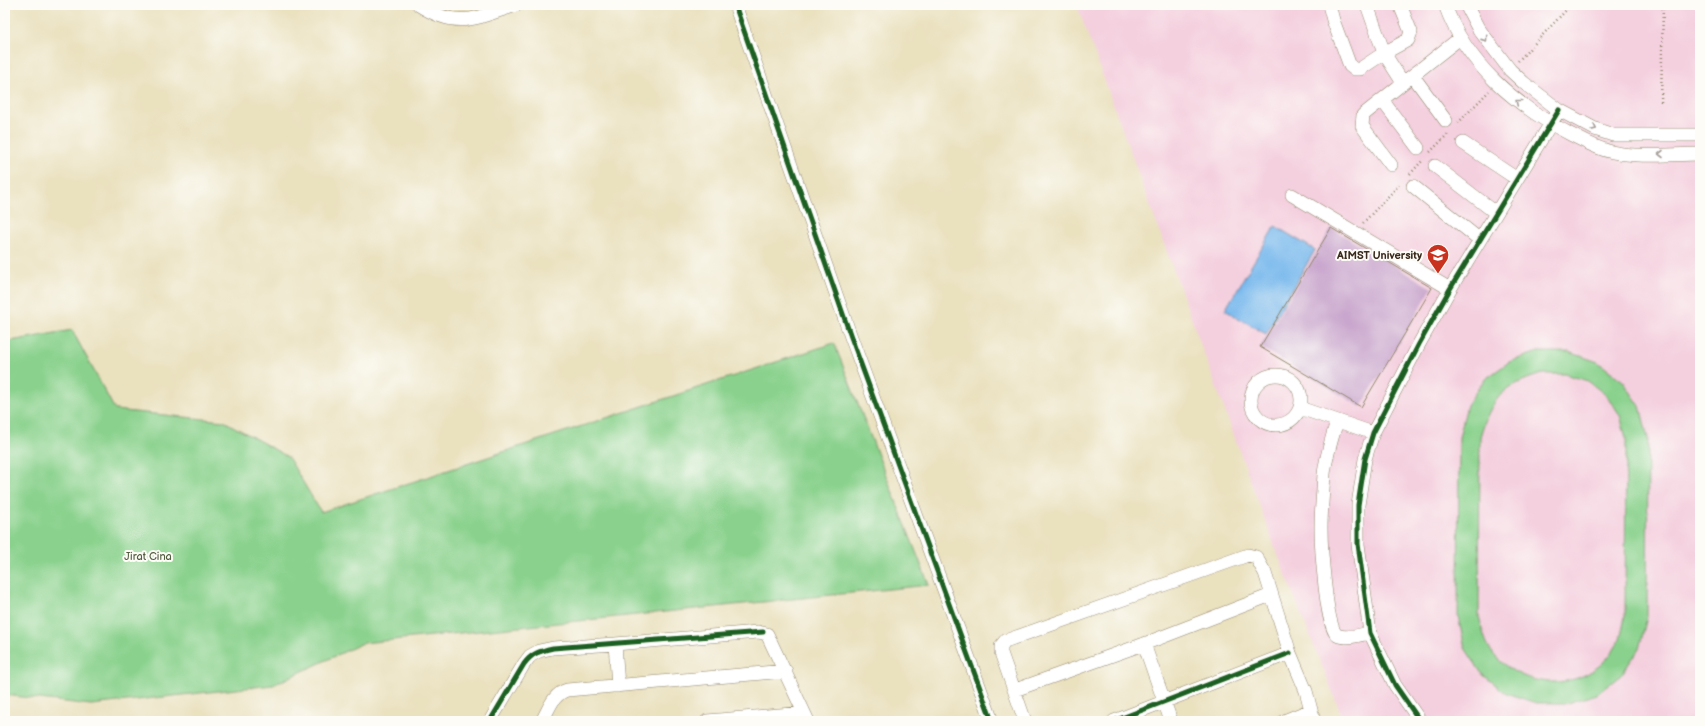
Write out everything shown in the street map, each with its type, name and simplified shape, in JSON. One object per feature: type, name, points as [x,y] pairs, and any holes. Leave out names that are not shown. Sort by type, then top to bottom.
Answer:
[{"type":"street","points":[[419,5],[444,18],[455,20],[471,18],[516,5]]},
{"type":"street","points":[[735,5],[851,337],[992,721]]},
{"type":"street","points":[[1329,5],[1350,66],[1354,69],[1360,69],[1384,53],[1408,40],[1411,32],[1400,5]]},
{"type":"street","points":[[1367,5],[1384,53],[1452,125]]},
{"type":"street","points":[[1445,5],[1460,38],[1496,84],[1524,106],[1551,124],[1594,146],[1612,152],[1630,154],[1700,154]]},
{"type":"street","points":[[1466,5],[1478,28],[1510,70],[1524,83],[1559,110],[1595,129],[1614,135],[1700,135]]},
{"type":"street","points":[[1391,165],[1362,126],[1363,115],[1460,38]]},
{"type":"street","points":[[1382,100],[1418,148]]},
{"type":"street","points":[[1420,721],[1394,685],[1370,633],[1358,544],[1358,505],[1365,459],[1373,433],[1450,289],[1559,110]]},
{"type":"street","points":[[1463,143],[1517,179]]},
{"type":"street","points":[[1435,166],[1496,213]]},
{"type":"street","points":[[1408,181],[1480,240]]},
{"type":"street","points":[[1292,195],[1450,289]]},
{"type":"street","points":[[1300,408],[1373,433]]},
{"type":"street","points":[[1337,421],[1324,473],[1321,530],[1322,557],[1332,630],[1338,636],[1347,637],[1370,633]]},
{"type":"street","points":[[1025,721],[1001,653],[1001,646],[1005,641],[1248,556],[1254,556],[1260,561],[1290,653],[1303,683],[1313,716],[1284,721]]},
{"type":"street","points":[[1015,690],[1144,644],[1271,594]]},
{"type":"street","points":[[490,721],[524,664],[530,656],[539,651],[553,648],[763,632],[768,634],[806,717],[707,721]]},
{"type":"street","points":[[615,644],[618,686]]},
{"type":"street","points":[[1144,644],[1171,721]]},
{"type":"street","points":[[1114,721],[1290,653]]},
{"type":"street","points":[[542,721],[555,698],[560,692],[567,690],[786,671]]},
{"type":"path","points":[[1510,70],[1571,5]]},
{"type":"path","points":[[1661,102],[1663,5]]},
{"type":"path","points":[[1354,232],[1408,181],[1452,125],[1496,84]]},
{"type":"shaded area","name":"AIMST University","points":[[1077,5],[1700,5],[1700,721],[1344,721],[1274,545]]},
{"type":"green space","name":"Jirat Cina","points":[[72,330],[115,410],[224,421],[288,457],[321,512],[834,343],[929,585],[363,643],[273,685],[91,705],[5,695],[5,342]]},
{"type":"green space","points":[[1538,352],[1569,352],[1598,362],[1623,381],[1640,406],[1648,438],[1647,617],[1639,649],[1621,675],[1597,694],[1567,703],[1536,703],[1506,693],[1482,674],[1465,648],[1458,616],[1459,437],[1467,405],[1484,380],[1509,362]],"holes":[[[1542,374],[1565,374],[1588,381],[1607,396],[1620,415],[1626,438],[1625,617],[1619,641],[1608,657],[1595,669],[1580,677],[1564,681],[1547,682],[1530,678],[1514,671],[1499,660],[1491,651],[1482,628],[1479,616],[1480,437],[1484,424],[1494,403],[1500,395],[1508,389],[1517,383]]]},
{"type":"water","points":[[1275,226],[1315,250],[1266,334],[1225,310]]},
{"type":"building","points":[[1331,228],[1432,288],[1361,407],[1260,347]]},
{"type":"cycle path","points":[[735,5],[851,337],[992,721]]},
{"type":"cycle path","points":[[1420,721],[1395,685],[1370,633],[1358,544],[1358,505],[1365,459],[1373,433],[1419,344],[1450,289],[1559,110]]},
{"type":"cycle path","points":[[490,721],[524,664],[530,657],[540,651],[553,648],[763,632]]},
{"type":"cycle path","points":[[1114,721],[1290,653]]},
{"type":"place","name":"AIMST University","points":[[1438,274]]}]
